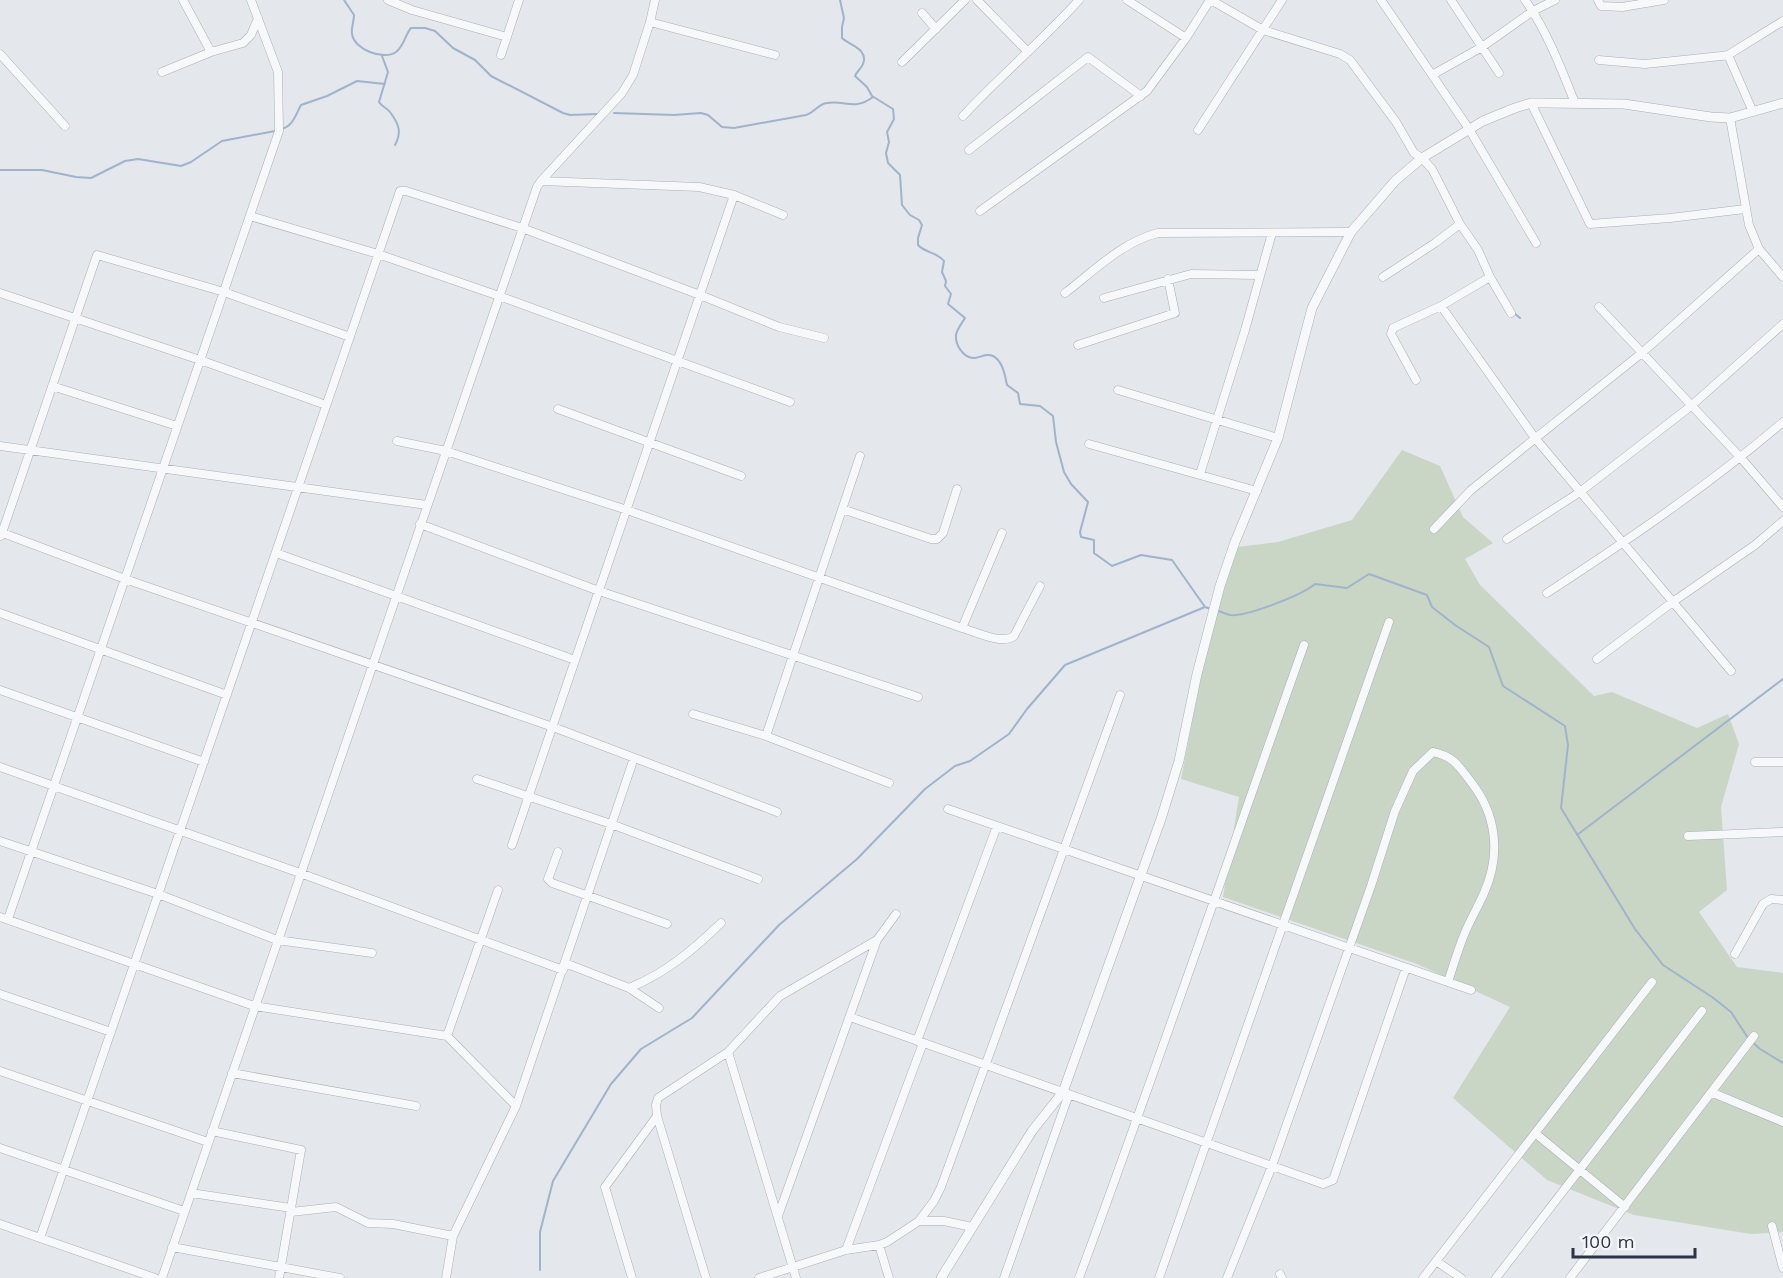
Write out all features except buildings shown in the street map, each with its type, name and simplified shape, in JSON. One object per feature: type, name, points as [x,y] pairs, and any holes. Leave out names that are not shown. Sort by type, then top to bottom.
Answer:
[{"type":"street","points":[[183,0],[211,52]]},
{"type":"street","points":[[251,0],[278,72],[280,122],[250,216],[54,786],[4,918],[254,1006],[447,1036],[516,1106]]},
{"type":"street","points":[[388,0],[507,36]]},
{"type":"street","points":[[501,56],[519,0]]},
{"type":"street","points":[[162,1278],[534,192],[541,181],[622,93],[633,75],[655,0]]},
{"type":"street","points":[[902,62],[965,0]]},
{"type":"street","points":[[977,0],[1028,52]]},
{"type":"street","points":[[963,116],[985,92],[1056,26],[1079,0]]},
{"type":"street","points":[[980,212],[1141,96],[1152,85],[1211,0],[1263,30],[1340,54],[1350,60],[1396,122],[1414,153],[1432,169],[1460,224],[1478,250],[1490,277],[1511,313]]},
{"type":"street","points":[[1198,130],[1282,0]]},
{"type":"street","points":[[1381,0],[1469,129],[1536,243]]},
{"type":"street","points":[[1451,0],[1499,73]]},
{"type":"street","points":[[1525,0],[1559,62],[1575,103]]},
{"type":"street","points":[[1432,75],[1482,47],[1533,11],[1555,0]]},
{"type":"street","points":[[1598,0],[1601,6],[1612,8],[1664,0]]},
{"type":"street","points":[[1133,1],[1186,38]]},
{"type":"street","points":[[922,13],[936,29]]},
{"type":"street","points":[[162,72],[211,52],[243,43],[251,35],[258,18]]},
{"type":"street","points":[[1599,60],[1645,63],[1728,55],[1783,21]]},
{"type":"street","points":[[650,22],[775,55]]},
{"type":"street","points":[[0,54],[65,126]]},
{"type":"street","points":[[1728,55],[1753,112]]},
{"type":"street","points":[[969,150],[1088,57],[1141,96]]},
{"type":"street","points":[[1531,103],[1590,224],[1745,209]]},
{"type":"street","points":[[1004,1278],[1179,761],[1197,674],[1221,586],[1235,542],[1278,438],[1312,308],[1351,232],[1395,180],[1422,158],[1498,114],[1531,103],[1634,105],[1690,115],[1730,118],[1783,103]]},
{"type":"street","points":[[1730,118],[1749,225],[1759,249],[1783,277]]},
{"type":"street","points":[[541,181],[699,187],[734,195],[783,215]]},
{"type":"street","points":[[40,1238],[400,191],[522,228],[779,327],[824,339]]},
{"type":"street","points":[[512,845],[734,195]]},
{"type":"street","points":[[250,216],[378,254],[790,402]]},
{"type":"street","points":[[1383,277],[1436,243],[1460,224]]},
{"type":"street","points":[[1065,293],[1117,253],[1146,236],[1158,233],[1351,232]]},
{"type":"street","points":[[1200,474],[1245,330],[1272,233]]},
{"type":"street","points":[[1434,529],[1471,490],[1591,396],[1759,249]]},
{"type":"street","points":[[350,337],[224,292],[97,255],[0,534],[553,727],[777,812]]},
{"type":"street","points":[[1104,298],[1191,273],[1259,275]]},
{"type":"street","points":[[1416,380],[1391,331],[1393,328],[1441,306],[1490,277]]},
{"type":"street","points":[[1078,345],[1175,313],[1168,279]]},
{"type":"street","points":[[0,293],[76,317],[326,405]]},
{"type":"street","points":[[1441,306],[1535,438],[1625,542],[1731,671]]},
{"type":"street","points":[[1599,307],[1742,458],[1783,507]]},
{"type":"street","points":[[1507,539],[1580,492],[1691,406],[1783,324]]},
{"type":"street","points":[[52,386],[177,426]]},
{"type":"street","points":[[1118,390],[1278,438]]},
{"type":"street","points":[[558,409],[741,476]]},
{"type":"street","points":[[1547,593],[1625,542],[1742,458],[1783,423]]},
{"type":"street","points":[[397,441],[446,451],[627,510],[962,628],[1001,639],[1010,639],[1014,636],[1040,586]]},
{"type":"street","points":[[1089,444],[1257,491]]},
{"type":"street","points":[[0,446],[427,505]]},
{"type":"street","points":[[766,736],[860,456]]},
{"type":"street","points":[[842,509],[931,539],[937,539],[943,533],[957,489]]},
{"type":"street","points":[[1598,659],[1783,521]]},
{"type":"street","points":[[420,524],[599,591],[918,697]]},
{"type":"street","points":[[962,628],[1002,533]]},
{"type":"street","points":[[276,553],[396,594],[575,660]]},
{"type":"street","points":[[0,613],[227,695]]},
{"type":"street","points":[[1158,1278],[1389,622]]},
{"type":"street","points":[[1079,1278],[1138,1119],[1304,645]]},
{"type":"street","points":[[0,690],[204,762]]},
{"type":"street","points":[[759,1278],[846,1250],[887,1242],[919,1221],[934,1201],[987,1065],[1120,695]]},
{"type":"street","points":[[693,714],[766,736],[889,783]]},
{"type":"street","points":[[1227,1278],[1272,1166],[1406,784],[1413,771],[1433,752],[1445,754],[1457,764],[1478,791],[1491,818],[1496,842],[1491,876],[1465,933],[1448,982]]},
{"type":"street","points":[[446,1278],[453,1236],[516,1106],[634,758]]},
{"type":"street","points":[[1755,762],[1783,762]]},
{"type":"street","points":[[0,767],[481,939],[629,988],[659,1008]]},
{"type":"street","points":[[477,779],[611,824],[758,879]]},
{"type":"street","points":[[948,809],[1471,990]]},
{"type":"street","points":[[846,1250],[997,826]]},
{"type":"street","points":[[1688,836],[1783,832]]},
{"type":"street","points":[[0,841],[158,894],[277,940],[372,953]]},
{"type":"street","points":[[558,852],[548,879],[552,883],[667,924]]},
{"type":"street","points":[[447,1036],[498,890]]},
{"type":"street","points":[[1735,954],[1763,904],[1771,899],[1783,900]]},
{"type":"street","points":[[778,1216],[877,940],[896,914]]},
{"type":"street","points":[[629,988],[684,958],[721,923]]},
{"type":"street","points":[[706,1278],[657,1116],[658,1098],[728,1052],[780,996],[877,940]]},
{"type":"street","points":[[850,1017],[1323,1184],[1333,1180],[1406,968]]},
{"type":"street","points":[[1423,1278],[1652,982]]},
{"type":"street","points":[[0,994],[111,1032]]},
{"type":"street","points":[[1496,1278],[1702,1011]]},
{"type":"street","points":[[1570,1278],[1713,1093],[1754,1036]]},
{"type":"street","points":[[728,1052],[796,1278]]},
{"type":"street","points":[[0,1071],[208,1142]]},
{"type":"street","points":[[232,1073],[416,1106]]},
{"type":"street","points":[[941,1278],[1032,1131],[1066,1093]]},
{"type":"street","points":[[1713,1093],[1783,1122]]},
{"type":"street","points":[[632,1278],[605,1187],[657,1116]]},
{"type":"street","points":[[212,1131],[301,1150],[279,1278]]},
{"type":"street","points":[[1535,1133],[1625,1207]]},
{"type":"street","points":[[0,1148],[184,1211]]},
{"type":"street","points":[[191,1192],[291,1210],[336,1207],[368,1223],[393,1224],[453,1236]]},
{"type":"street","points":[[919,1221],[944,1221],[972,1227]]},
{"type":"street","points":[[0,1224],[155,1278]]},
{"type":"street","points":[[1772,1226],[1783,1268]]},
{"type":"street","points":[[879,1245],[889,1278]]},
{"type":"street","points":[[172,1246],[313,1275],[340,1278]]},
{"type":"street","points":[[1436,1261],[1461,1278]]},
{"type":"green space","points":[[1402,450],[1440,466],[1463,517],[1493,543],[1465,559],[1480,585],[1594,696],[1612,692],[1697,728],[1728,714],[1739,744],[1721,807],[1727,890],[1699,912],[1737,967],[1783,973],[1783,1232],[1751,1234],[1634,1215],[1547,1180],[1453,1098],[1510,1007],[1417,964],[1223,897],[1239,797],[1181,779],[1207,646],[1237,547],[1278,542],[1352,520]]},
{"type":"waterway","points":[[344,0],[354,15],[352,32],[354,39],[363,49],[384,55],[396,52],[411,28],[425,28],[435,31],[453,48],[475,60],[491,76],[563,113],[597,114]]},
{"type":"waterway","points":[[840,0],[844,18],[842,38],[861,51],[864,59],[855,76],[867,87],[872,96],[893,109],[894,119],[887,132],[889,142],[886,153],[888,163],[900,175],[902,205],[922,225],[918,245],[944,261],[942,272],[946,281],[945,286],[951,294],[948,304],[965,318],[956,335],[959,347],[971,358],[988,355],[996,358],[1003,369],[1007,385],[1018,393],[1020,404],[1040,406],[1053,416],[1056,442],[1064,472],[1071,484],[1088,502],[1080,532],[1081,537],[1094,540],[1094,553],[1112,566],[1141,555],[1172,560],[1205,607],[1211,609]]},
{"type":"waterway","points":[[382,56],[388,72],[379,102],[390,112],[397,124],[399,132],[395,145]]},
{"type":"waterway","points":[[281,129],[291,123],[301,105],[327,96],[357,81],[385,84]]},
{"type":"waterway","points":[[614,113],[674,115],[701,113],[708,115],[722,127],[734,128],[806,115],[824,104],[834,102],[855,104],[873,97]]},
{"type":"waterway","points":[[0,170],[42,170],[91,178],[125,161],[138,159],[181,166],[222,141],[275,131]]},
{"type":"waterway","points":[[1514,313],[1520,318]]},
{"type":"waterway","points":[[1216,610],[1230,615],[1248,613],[1287,599],[1315,584],[1347,588],[1369,574],[1427,595],[1432,607],[1489,647],[1503,686],[1565,726],[1568,745],[1561,808],[1635,929],[1663,965],[1731,1012],[1748,1038],[1760,1049],[1783,1063]]},
{"type":"waterway","points":[[540,1270],[540,1232],[553,1181],[611,1084],[641,1049],[692,1018],[779,925],[857,859],[925,789],[955,766],[970,761],[1009,734],[1065,665],[1205,607]]},
{"type":"waterway","points":[[1577,835],[1783,679]]}]
